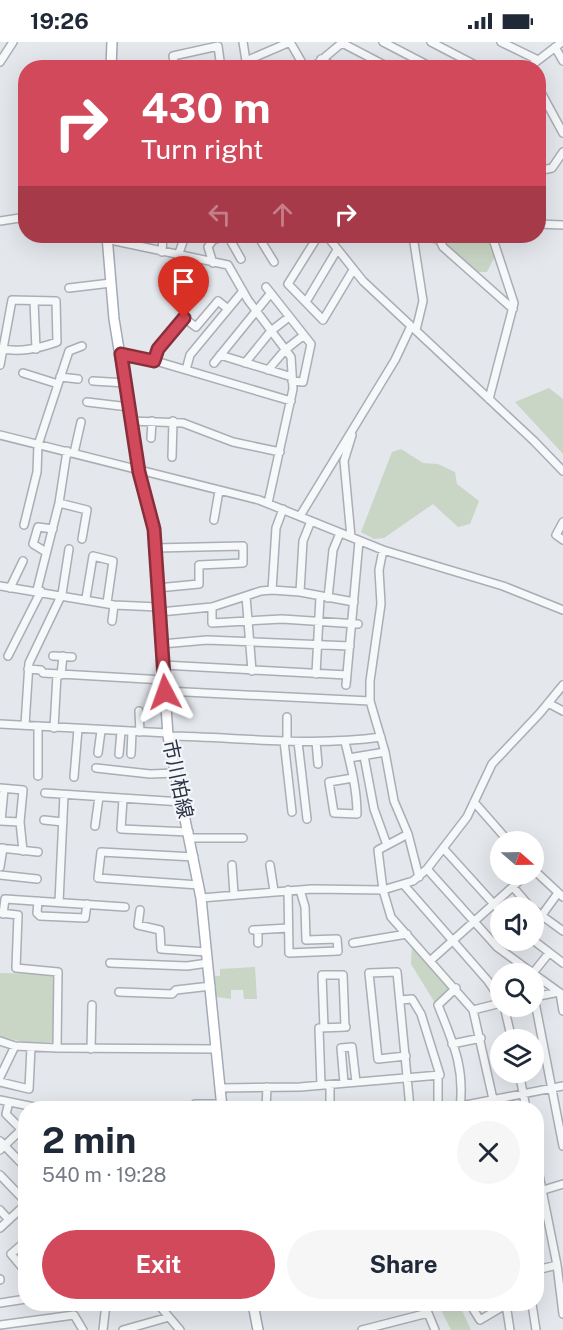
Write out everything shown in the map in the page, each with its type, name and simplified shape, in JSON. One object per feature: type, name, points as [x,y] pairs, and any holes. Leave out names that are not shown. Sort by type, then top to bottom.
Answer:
[{"type":"main road","points":[[111,60],[112,42]]},
{"type":"main road","name":"市川柏線","points":[[108,243],[130,421],[139,472],[151,513],[168,734],[201,898],[221,1101]]},
{"type":"main road","points":[[254,1311],[258,1330]]},
{"type":"street","points":[[0,62],[13,42]]},
{"type":"street","points":[[243,42],[246,60]]},
{"type":"street","points":[[248,60],[290,42],[300,60]]},
{"type":"street","points":[[383,42],[418,60]]},
{"type":"street","points":[[431,42],[466,60]]},
{"type":"street","points":[[501,42],[538,60],[552,46],[562,42]]},
{"type":"street","points":[[321,59],[340,43],[374,60]]},
{"type":"street","points":[[174,60],[173,56],[218,46],[220,60]]},
{"type":"street","points":[[552,46],[563,61]]},
{"type":"street","points":[[546,102],[563,133]]},
{"type":"street","points":[[546,169],[552,168],[563,152]]},
{"type":"street","points":[[0,221],[18,218]]},
{"type":"street","points":[[546,224],[563,225]]},
{"type":"street","points":[[135,243],[178,256],[228,265],[256,311],[291,357],[291,401],[268,503]]},
{"type":"street","points":[[162,252],[163,243]]},
{"type":"street","points":[[178,256],[183,243]]},
{"type":"street","points":[[210,243],[208,246],[213,263]]},
{"type":"street","points":[[231,243],[241,259]]},
{"type":"street","points":[[262,243],[274,262]]},
{"type":"street","points":[[314,243],[288,284],[324,320],[353,270]]},
{"type":"street","points":[[332,243],[353,270],[563,471]]},
{"type":"street","points":[[300,516],[414,328],[423,301],[414,243]]},
{"type":"street","points":[[441,243],[513,309]]},
{"type":"street","points":[[489,399],[513,309],[510,288],[494,243]]},
{"type":"street","points":[[306,302],[337,250]]},
{"type":"street","points":[[69,288],[111,283]]},
{"type":"street","points":[[214,363],[220,355],[256,311],[268,290],[311,344],[303,382],[220,355]]},
{"type":"street","points":[[186,370],[190,355],[243,291]]},
{"type":"street","points":[[0,365],[2,349],[12,300],[56,301],[57,342],[27,351],[2,349]]},
{"type":"street","points":[[34,301],[36,349]]},
{"type":"street","points":[[154,361],[158,349],[184,318],[196,327],[218,301],[228,309]]},
{"type":"street","points":[[245,363],[271,331],[289,317]]},
{"type":"street","points":[[268,370],[285,350],[304,335]]},
{"type":"street","points":[[24,525],[37,472],[38,445],[69,351],[82,345]]},
{"type":"street","points":[[121,354],[154,361],[291,401]]},
{"type":"street","points":[[23,374],[59,381],[78,379]]},
{"type":"street","points":[[93,381],[126,383]]},
{"type":"street","points":[[87,402],[129,407]]},
{"type":"street","points":[[130,421],[173,422],[194,426],[233,442],[280,452]]},
{"type":"street","points":[[151,438],[152,421]]},
{"type":"street","points":[[8,656],[39,591],[46,552],[71,452],[81,422]]},
{"type":"street","points":[[172,457],[173,422]]},
{"type":"street","points":[[351,537],[344,461],[352,433]]},
{"type":"street","points":[[0,435],[268,503],[383,550],[504,586],[563,610]]},
{"type":"street","points":[[214,519],[219,491]]},
{"type":"street","points":[[59,503],[87,510],[82,539]]},
{"type":"street","points":[[272,590],[276,528],[284,509]]},
{"type":"street","points":[[300,592],[303,541],[311,521]]},
{"type":"street","points":[[563,522],[555,535],[563,540]]},
{"type":"street","points":[[46,552],[33,544],[38,527],[53,529]]},
{"type":"street","points":[[316,674],[319,621],[333,550],[340,533]]},
{"type":"street","points":[[346,685],[355,624],[354,602],[359,541]]},
{"type":"street","points":[[155,548],[243,546],[243,563],[199,565],[200,584],[157,588]]},
{"type":"street","points":[[25,725],[28,669],[62,594],[69,549]]},
{"type":"street","points":[[383,550],[379,570],[381,603],[370,681],[370,701],[385,752],[394,801],[408,834],[419,877]]},
{"type":"street","points":[[86,598],[93,556],[113,561],[112,621]]},
{"type":"street","points":[[10,588],[23,561]]},
{"type":"street","points":[[0,586],[159,610],[212,607],[272,590],[300,592],[354,602]]},
{"type":"street","points":[[246,596],[252,670]]},
{"type":"street","points":[[212,607],[212,624],[319,621],[355,624]]},
{"type":"street","points":[[162,644],[207,640],[350,646]]},
{"type":"street","points":[[53,656],[72,657]]},
{"type":"street","points":[[54,728],[63,656]]},
{"type":"street","points":[[163,665],[347,675]]},
{"type":"street","points":[[28,669],[59,675],[164,680]]},
{"type":"street","points":[[201,898],[288,890],[383,890],[404,885],[419,877],[443,848],[474,802],[488,770],[563,685]]},
{"type":"street","points":[[165,692],[370,701]]},
{"type":"street","points":[[548,703],[563,711]]},
{"type":"street","points":[[131,754],[139,711]]},
{"type":"street","points":[[287,717],[285,741],[292,812]]},
{"type":"street","points":[[0,724],[298,742],[345,742],[381,737]]},
{"type":"street","points":[[38,726],[38,776]]},
{"type":"street","points":[[74,777],[78,729]]},
{"type":"street","points":[[98,753],[101,731]]},
{"type":"street","points":[[119,754],[121,732]]},
{"type":"street","points":[[298,742],[307,819]]},
{"type":"street","points":[[316,742],[318,764]]},
{"type":"street","points":[[345,742],[353,778],[357,814],[334,813],[329,782],[353,778]]},
{"type":"street","points":[[349,758],[385,752]]},
{"type":"street","points":[[364,756],[374,809],[387,845]]},
{"type":"street","points":[[96,768],[150,774],[176,773]]},
{"type":"street","points":[[20,822],[0,821],[2,789],[23,790],[20,822],[23,851]]},
{"type":"street","points":[[45,793],[182,802]]},
{"type":"street","points":[[59,902],[64,795]]},
{"type":"street","points":[[95,826],[99,797]]},
{"type":"street","points":[[123,799],[121,829],[243,838]]},
{"type":"street","points":[[474,802],[499,831]]},
{"type":"street","points":[[44,820],[63,822]]},
{"type":"street","points":[[408,834],[378,850],[383,890],[391,917],[473,1010],[494,1100]]},
{"type":"street","points":[[0,867],[1,848],[38,852]]},
{"type":"street","points":[[443,848],[490,900]]},
{"type":"street","points":[[194,857],[101,852],[98,879],[199,885]]},
{"type":"street","points":[[232,865],[234,894]]},
{"type":"street","points":[[270,865],[273,891]]},
{"type":"street","points":[[427,869],[497,947],[520,963]]},
{"type":"street","points":[[0,875],[37,879]]},
{"type":"street","points":[[544,879],[561,895],[544,914]]},
{"type":"street","points":[[404,885],[490,983]]},
{"type":"street","points":[[502,897],[513,887],[523,897]]},
{"type":"street","points":[[288,890],[290,954],[338,951],[337,939],[306,940],[305,907],[300,890]]},
{"type":"street","points":[[57,1048],[58,972],[16,968],[18,915],[1,914],[4,899],[125,907]]},
{"type":"street","points":[[38,901],[37,913],[40,916],[85,918],[87,904]]},
{"type":"street","points":[[430,961],[490,907]]},
{"type":"street","points":[[140,910],[138,925],[160,930],[160,949],[207,952]]},
{"type":"street","points":[[544,917],[563,931]]},
{"type":"street","points":[[258,943],[255,930],[288,928]]},
{"type":"street","points":[[352,943],[369,943],[407,934]]},
{"type":"street","points":[[544,948],[563,963]]},
{"type":"street","points":[[541,963],[549,952]]},
{"type":"street","points":[[110,963],[187,966],[208,963]]},
{"type":"street","points":[[406,1056],[378,1059],[369,973],[397,972],[409,1079],[410,1101]]},
{"type":"street","points":[[321,1085],[319,1028],[324,1028],[346,1027],[343,975],[321,975],[324,1028]]},
{"type":"street","points":[[544,981],[560,993],[563,1011]]},
{"type":"street","points":[[119,992],[172,994],[176,990],[210,986]]},
{"type":"street","points":[[456,988],[438,1005],[461,1065],[463,1079],[461,1101]]},
{"type":"street","points":[[544,995],[560,993]]},
{"type":"street","points":[[400,1000],[412,999],[422,1014],[440,1075],[438,1076],[438,1101]]},
{"type":"street","points":[[91,1049],[92,1005]]},
{"type":"street","points":[[473,1010],[490,1006]]},
{"type":"street","points":[[538,1017],[563,1146]]},
{"type":"street","points":[[452,1044],[481,1038]]},
{"type":"street","points":[[0,1041],[15,1046],[57,1048],[216,1049]]},
{"type":"street","points":[[15,1046],[0,1080],[29,1089],[31,1047]]},
{"type":"street","points":[[344,1083],[341,1048],[352,1047],[356,1082]]},
{"type":"street","points":[[220,1088],[330,1085],[438,1076]]},
{"type":"street","points":[[521,1083],[524,1101]]},
{"type":"street","points":[[330,1085],[330,1101]]},
{"type":"street","points":[[490,1101],[563,1086]]},
{"type":"street","points":[[266,1101],[267,1087]]},
{"type":"street","points":[[0,1100],[18,1104]]},
{"type":"street","points":[[9,1102],[6,1114],[18,1125]]},
{"type":"street","points":[[18,1135],[1,1145],[18,1161]]},
{"type":"street","points":[[0,1175],[18,1194]]},
{"type":"street","points":[[544,1190],[563,1184]]},
{"type":"street","points":[[0,1210],[9,1220]]},
{"type":"street","points":[[0,1228],[18,1211]]},
{"type":"street","points":[[544,1211],[557,1265],[563,1314]]},
{"type":"street","points":[[18,1248],[11,1254],[18,1262]]},
{"type":"street","points":[[554,1252],[563,1250]]},
{"type":"street","points":[[544,1268],[557,1265]]},
{"type":"street","points":[[0,1303],[18,1300]]},
{"type":"street","points":[[102,1330],[105,1311]]},
{"type":"street","points":[[164,1311],[180,1330]]},
{"type":"street","points":[[474,1311],[480,1320],[495,1311]]},
{"type":"street","points":[[508,1311],[510,1330]]},
{"type":"street","points":[[533,1311],[536,1330]]},
{"type":"street","points":[[362,1330],[428,1313],[435,1330]]},
{"type":"street","points":[[0,1325],[74,1315],[83,1330]]},
{"type":"street","points":[[126,1330],[169,1317]]},
{"type":"green space","points":[[432,243],[495,243],[495,256],[487,272],[468,272],[442,248]]},
{"type":"green space","points":[[549,388],[563,399],[563,454],[515,402]]},
{"type":"green space","points":[[401,449],[423,463],[438,464],[455,472],[457,484],[479,501],[470,524],[458,527],[433,504],[384,538],[374,539],[361,532],[392,452]]},
{"type":"green space","points":[[412,944],[452,989],[435,1003],[411,964]]},
{"type":"green space","points":[[255,967],[257,999],[244,999],[243,990],[231,990],[231,999],[216,997],[214,976],[220,976],[220,969]]},
{"type":"green space","points":[[0,973],[55,974],[53,1042],[31,1043],[0,1037]]},
{"type":"green space","points":[[442,1311],[462,1311],[471,1330],[451,1330]]},
{"type":"route","points":[[165,692],[154,529],[139,472],[121,354],[132,354],[154,361],[158,349],[184,318]]}]
